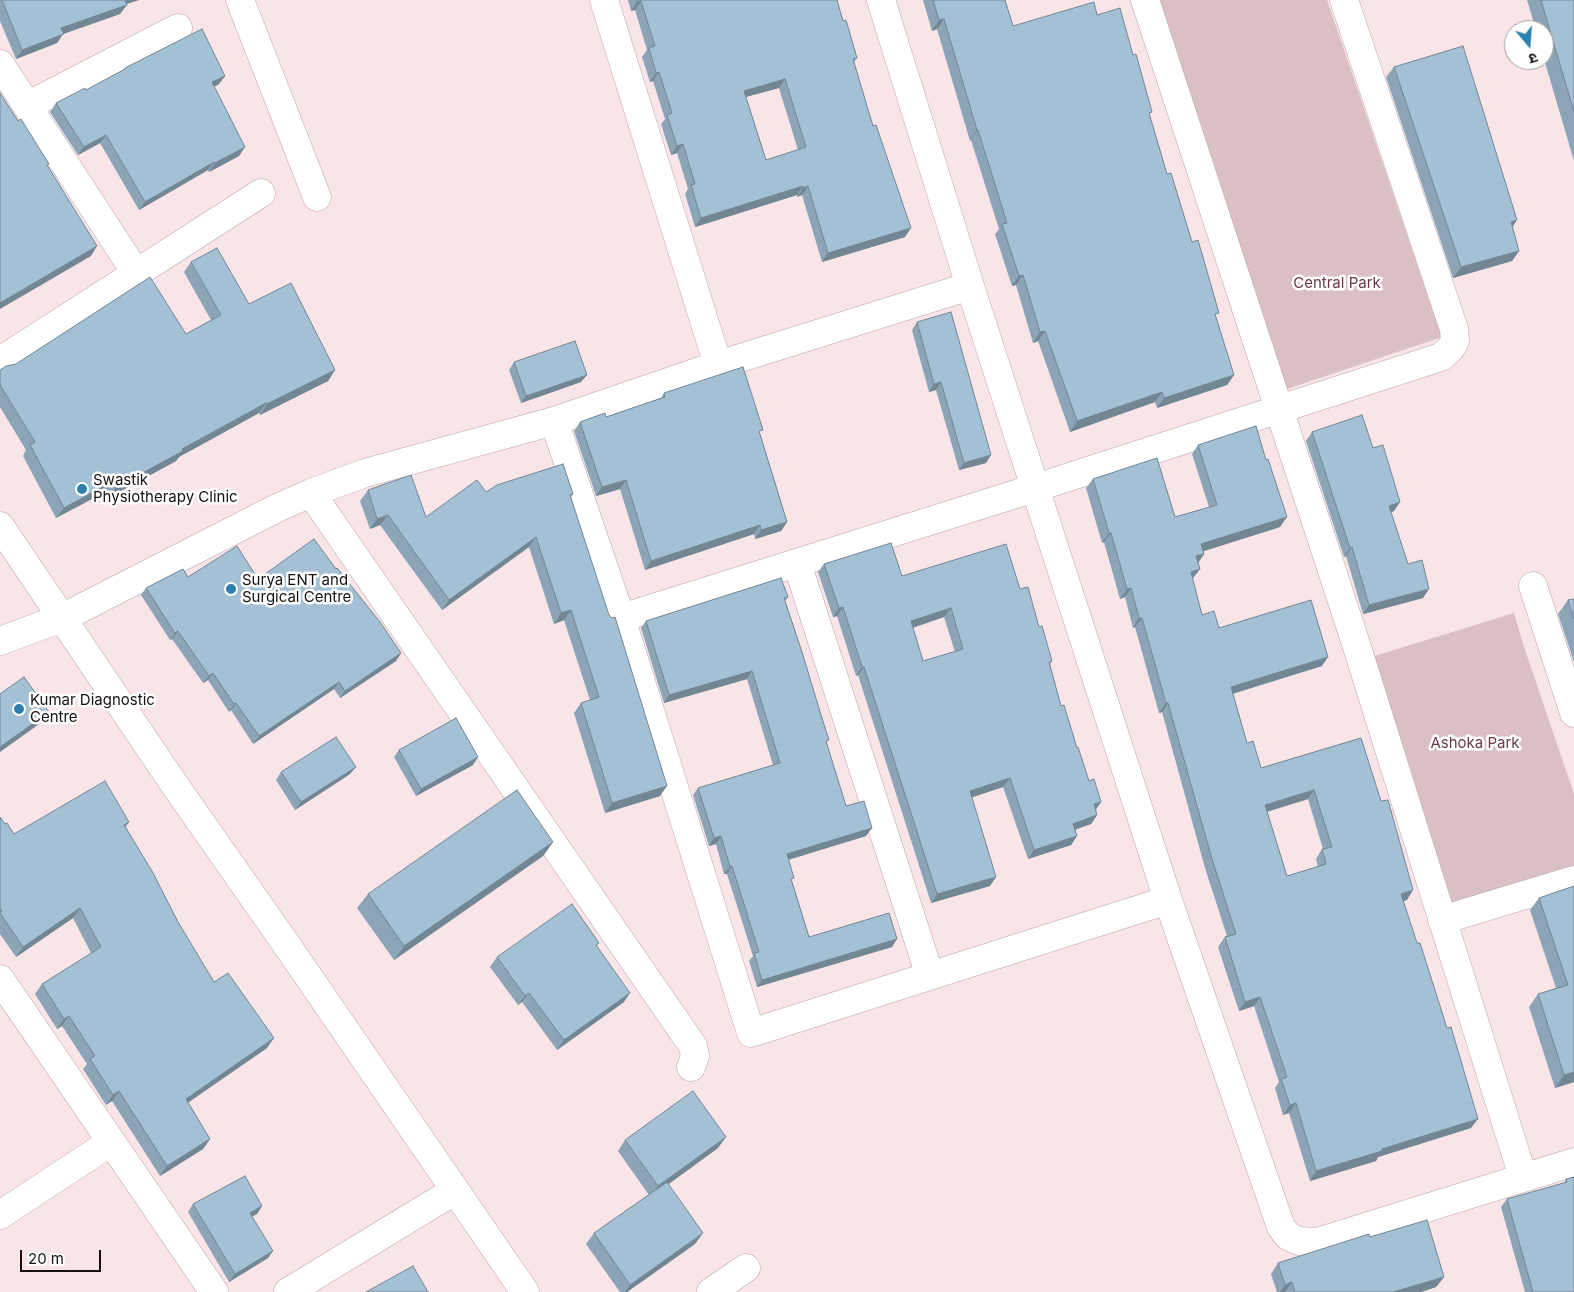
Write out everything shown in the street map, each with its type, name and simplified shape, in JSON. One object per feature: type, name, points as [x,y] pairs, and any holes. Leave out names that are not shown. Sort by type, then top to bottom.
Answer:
[{"type":"street","points":[[240,0],[318,197]]},
{"type":"street","points":[[604,0],[718,365]]},
{"type":"street","points":[[881,0],[970,286],[1168,900],[1281,1227],[1288,1236],[1299,1241],[1317,1242],[1574,1162]]},
{"type":"street","points":[[1145,0],[1358,650],[1523,1177]]},
{"type":"street","points":[[621,618],[1430,362],[1450,350],[1455,341],[1454,329],[1344,0]]},
{"type":"street","points":[[27,106],[178,28]]},
{"type":"street","points":[[0,64],[136,273]]},
{"type":"street","points":[[0,361],[261,193]]},
{"type":"street","points":[[0,641],[62,618],[276,508],[365,473],[554,421],[718,365],[970,286]]},
{"type":"street","points":[[554,421],[621,618],[751,1032],[1168,900]]},
{"type":"street","points":[[311,493],[693,1046],[695,1056],[691,1067]]},
{"type":"street","points":[[0,526],[174,784],[292,952],[525,1292]]},
{"type":"street","points":[[797,563],[930,976]]},
{"type":"street","points":[[1533,586],[1574,713]]},
{"type":"street","points":[[1442,920],[1574,880]]},
{"type":"street","points":[[5,995],[111,1142],[214,1292]]},
{"type":"street","points":[[0,1214],[111,1142]]},
{"type":"street","points":[[288,1292],[454,1191]]},
{"type":"street","points":[[711,1292],[746,1268]]},
{"type":"green space","name":"Central Park","points":[[1159,0],[1327,0],[1442,337],[1287,389]]},
{"type":"green space","name":"Ashoka Park","points":[[1514,613],[1574,794],[1574,869],[1455,907],[1444,887],[1365,659]]},
{"type":"building","points":[[2,0],[125,0],[127,5],[61,28],[64,34],[22,50]]},
{"type":"building","points":[[637,0],[837,0],[843,21],[846,20],[857,58],[853,59],[873,126],[876,125],[911,228],[828,253],[808,186],[701,218],[691,185],[695,184],[683,144],[677,146],[667,115],[672,113],[659,72],[656,73],[649,48],[655,46],[641,1],[637,2]],"holes":[[[785,79],[806,147],[766,160],[744,91]]]},
{"type":"building","points":[[933,0],[1005,0],[1013,26],[1094,2],[1097,15],[1120,8],[1133,55],[1136,54],[1152,112],[1149,113],[1167,174],[1171,173],[1192,242],[1198,240],[1219,313],[1215,314],[1234,375],[1164,398],[1162,392],[1077,421],[1045,331],[1040,332],[1023,275],[1019,276],[1002,224],[1007,223],[944,19],[939,20]]},
{"type":"building","points":[[1541,0],[1574,0],[1574,112],[1554,44],[1554,20],[1547,20]]},
{"type":"building","points":[[202,29],[225,76],[212,82],[245,147],[214,162],[145,202],[106,135],[84,147],[56,103],[85,88],[86,90]]},
{"type":"building","points":[[1463,46],[1517,220],[1511,222],[1519,251],[1461,267],[1394,67]]},
{"type":"building","points":[[0,93],[18,121],[21,119],[97,246],[0,303]]},
{"type":"building","points":[[217,248],[249,304],[291,283],[335,370],[266,403],[115,488],[112,482],[64,508],[30,445],[35,442],[0,385],[0,370],[6,366],[16,364],[150,277],[186,334],[221,315],[191,262]]},
{"type":"building","points":[[951,312],[991,455],[964,463],[941,382],[934,384],[917,322]]},
{"type":"building","points":[[575,341],[587,375],[526,396],[514,362]]},
{"type":"building","points":[[743,367],[763,430],[759,431],[787,522],[761,530],[760,525],[651,561],[626,480],[602,487],[580,422],[605,413],[606,417],[665,397],[664,393]]},
{"type":"building","points":[[1362,415],[1373,448],[1383,445],[1400,502],[1389,506],[1408,564],[1422,560],[1429,589],[1369,605],[1352,547],[1350,548],[1312,432]]},
{"type":"building","points":[[1256,426],[1287,517],[1201,544],[1204,554],[1196,556],[1200,569],[1191,572],[1202,615],[1214,611],[1219,628],[1311,600],[1328,657],[1231,687],[1247,743],[1253,741],[1261,768],[1361,738],[1381,801],[1388,800],[1413,890],[1401,894],[1417,943],[1420,943],[1447,1028],[1451,1027],[1478,1119],[1316,1171],[1296,1103],[1290,1105],[1281,1079],[1287,1077],[1260,997],[1245,1002],[1225,937],[1236,934],[1212,859],[1142,618],[1139,618],[1131,588],[1127,589],[1093,479],[1157,458],[1175,517],[1217,505],[1198,445]],"holes":[[[1314,790],[1332,847],[1322,849],[1326,864],[1287,876],[1265,805]]]},
{"type":"building","points":[[563,464],[573,494],[570,495],[609,615],[612,618],[615,617],[667,786],[612,803],[581,703],[599,697],[571,610],[561,613],[536,537],[449,600],[388,515],[377,519],[368,490],[411,475],[426,517],[477,480],[486,492],[497,485]]},
{"type":"building","points":[[314,539],[380,622],[401,653],[345,691],[339,682],[259,736],[213,673],[209,676],[178,631],[175,633],[146,588],[183,569],[188,577],[237,546],[258,579]]},
{"type":"building","points":[[891,543],[902,576],[1006,544],[1020,589],[1028,587],[1039,627],[1042,626],[1052,661],[1049,662],[1061,706],[1064,705],[1089,781],[1094,779],[1101,802],[1094,804],[1097,815],[1073,824],[1077,836],[1034,850],[1010,778],[970,791],[996,877],[937,894],[864,667],[862,667],[843,607],[839,608],[824,564]],"holes":[[[951,608],[963,649],[923,661],[911,621]]]},
{"type":"building","points":[[781,578],[788,597],[784,598],[829,740],[826,741],[846,806],[864,801],[872,828],[787,854],[794,878],[791,879],[809,937],[889,913],[897,939],[762,980],[754,953],[759,952],[732,866],[730,867],[721,836],[714,838],[698,788],[780,763],[752,671],[669,695],[646,621]]},
{"type":"building","points":[[1574,599],[1574,619],[1568,600]]},
{"type":"building","points":[[24,677],[49,712],[0,747],[0,694]]},
{"type":"building","points":[[456,718],[478,757],[421,789],[399,750]]},
{"type":"building","points":[[336,737],[356,767],[301,802],[281,772]]},
{"type":"building","points":[[105,781],[129,822],[124,825],[214,982],[228,973],[274,1038],[186,1099],[210,1139],[167,1166],[119,1091],[113,1095],[90,1059],[95,1056],[69,1016],[64,1019],[42,984],[101,947],[80,908],[23,947],[0,913],[2,911],[0,908],[0,817],[5,824],[7,823],[14,834]]},
{"type":"building","points":[[517,790],[553,842],[404,946],[368,894]]},
{"type":"building","points":[[1574,886],[1574,1072],[1564,1075],[1538,994],[1568,985],[1539,898]]},
{"type":"building","points":[[572,904],[599,943],[596,945],[630,993],[564,1040],[529,993],[525,996],[497,957]]},
{"type":"building","points":[[693,1091],[726,1137],[658,1186],[625,1140]]},
{"type":"building","points":[[245,1176],[262,1206],[250,1213],[273,1251],[235,1274],[193,1204]]},
{"type":"building","points":[[1574,1177],[1574,1292],[1533,1292],[1507,1199],[1567,1182],[1566,1179]]},
{"type":"building","points":[[667,1182],[703,1233],[630,1285],[594,1233]]},
{"type":"building","points":[[1427,1220],[1444,1277],[1393,1292],[1295,1292],[1292,1282],[1285,1285],[1278,1263],[1369,1234],[1370,1237]]},
{"type":"building","points":[[413,1266],[428,1292],[366,1292]]},
{"type":"place","name":"Swastik Physiotherapy Clinic","points":[[82,489]]},
{"type":"place","name":"Surya ENT and Surgical Centre","points":[[231,589]]},
{"type":"place","name":"Kumar Diagnostic Centre","points":[[19,709]]}]
